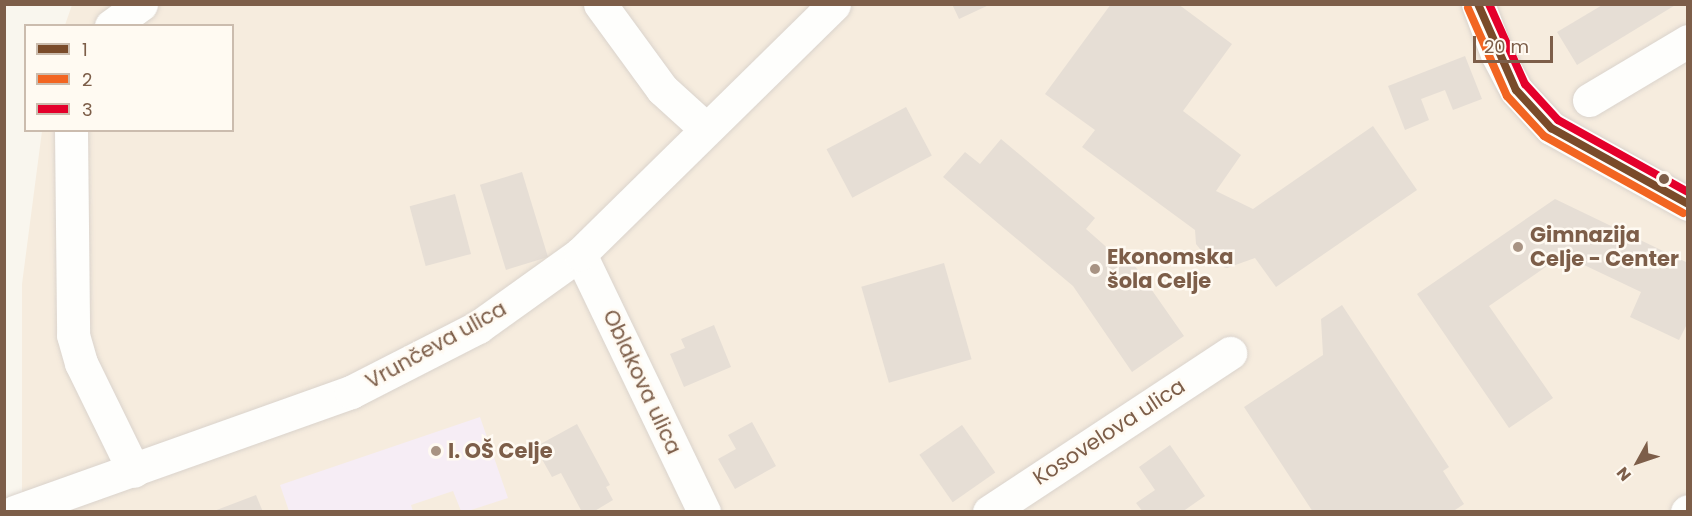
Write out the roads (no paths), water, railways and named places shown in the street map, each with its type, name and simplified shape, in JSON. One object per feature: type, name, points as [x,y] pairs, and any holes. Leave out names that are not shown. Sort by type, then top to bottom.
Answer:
[{"type":"street","points":[[114,24],[141,4]]},
{"type":"street","points":[[600,4],[662,89],[705,128]]},
{"type":"street","name":"Vrunčeva ulica","points":[[14,512],[351,392],[478,327],[580,254],[705,128],[834,4]]},
{"type":"street","points":[[1478,4],[1497,54],[1516,90],[1551,128],[1688,204]]},
{"type":"street","points":[[1588,100],[1688,41]]},
{"type":"street","points":[[71,132],[73,335],[81,363],[134,471]]},
{"type":"street","name":"Oblakova ulica","points":[[580,254],[704,512]]},
{"type":"street","name":"Kosovelova ulica","points":[[989,512],[1230,353]]},
{"type":"place","name":"Gimnazija Celje - Center","points":[[1518,247]]},
{"type":"place","name":"Ekonomska šola Celje","points":[[1095,269]]},
{"type":"place","name":"I. OŠ Celje","points":[[436,451]]}]
